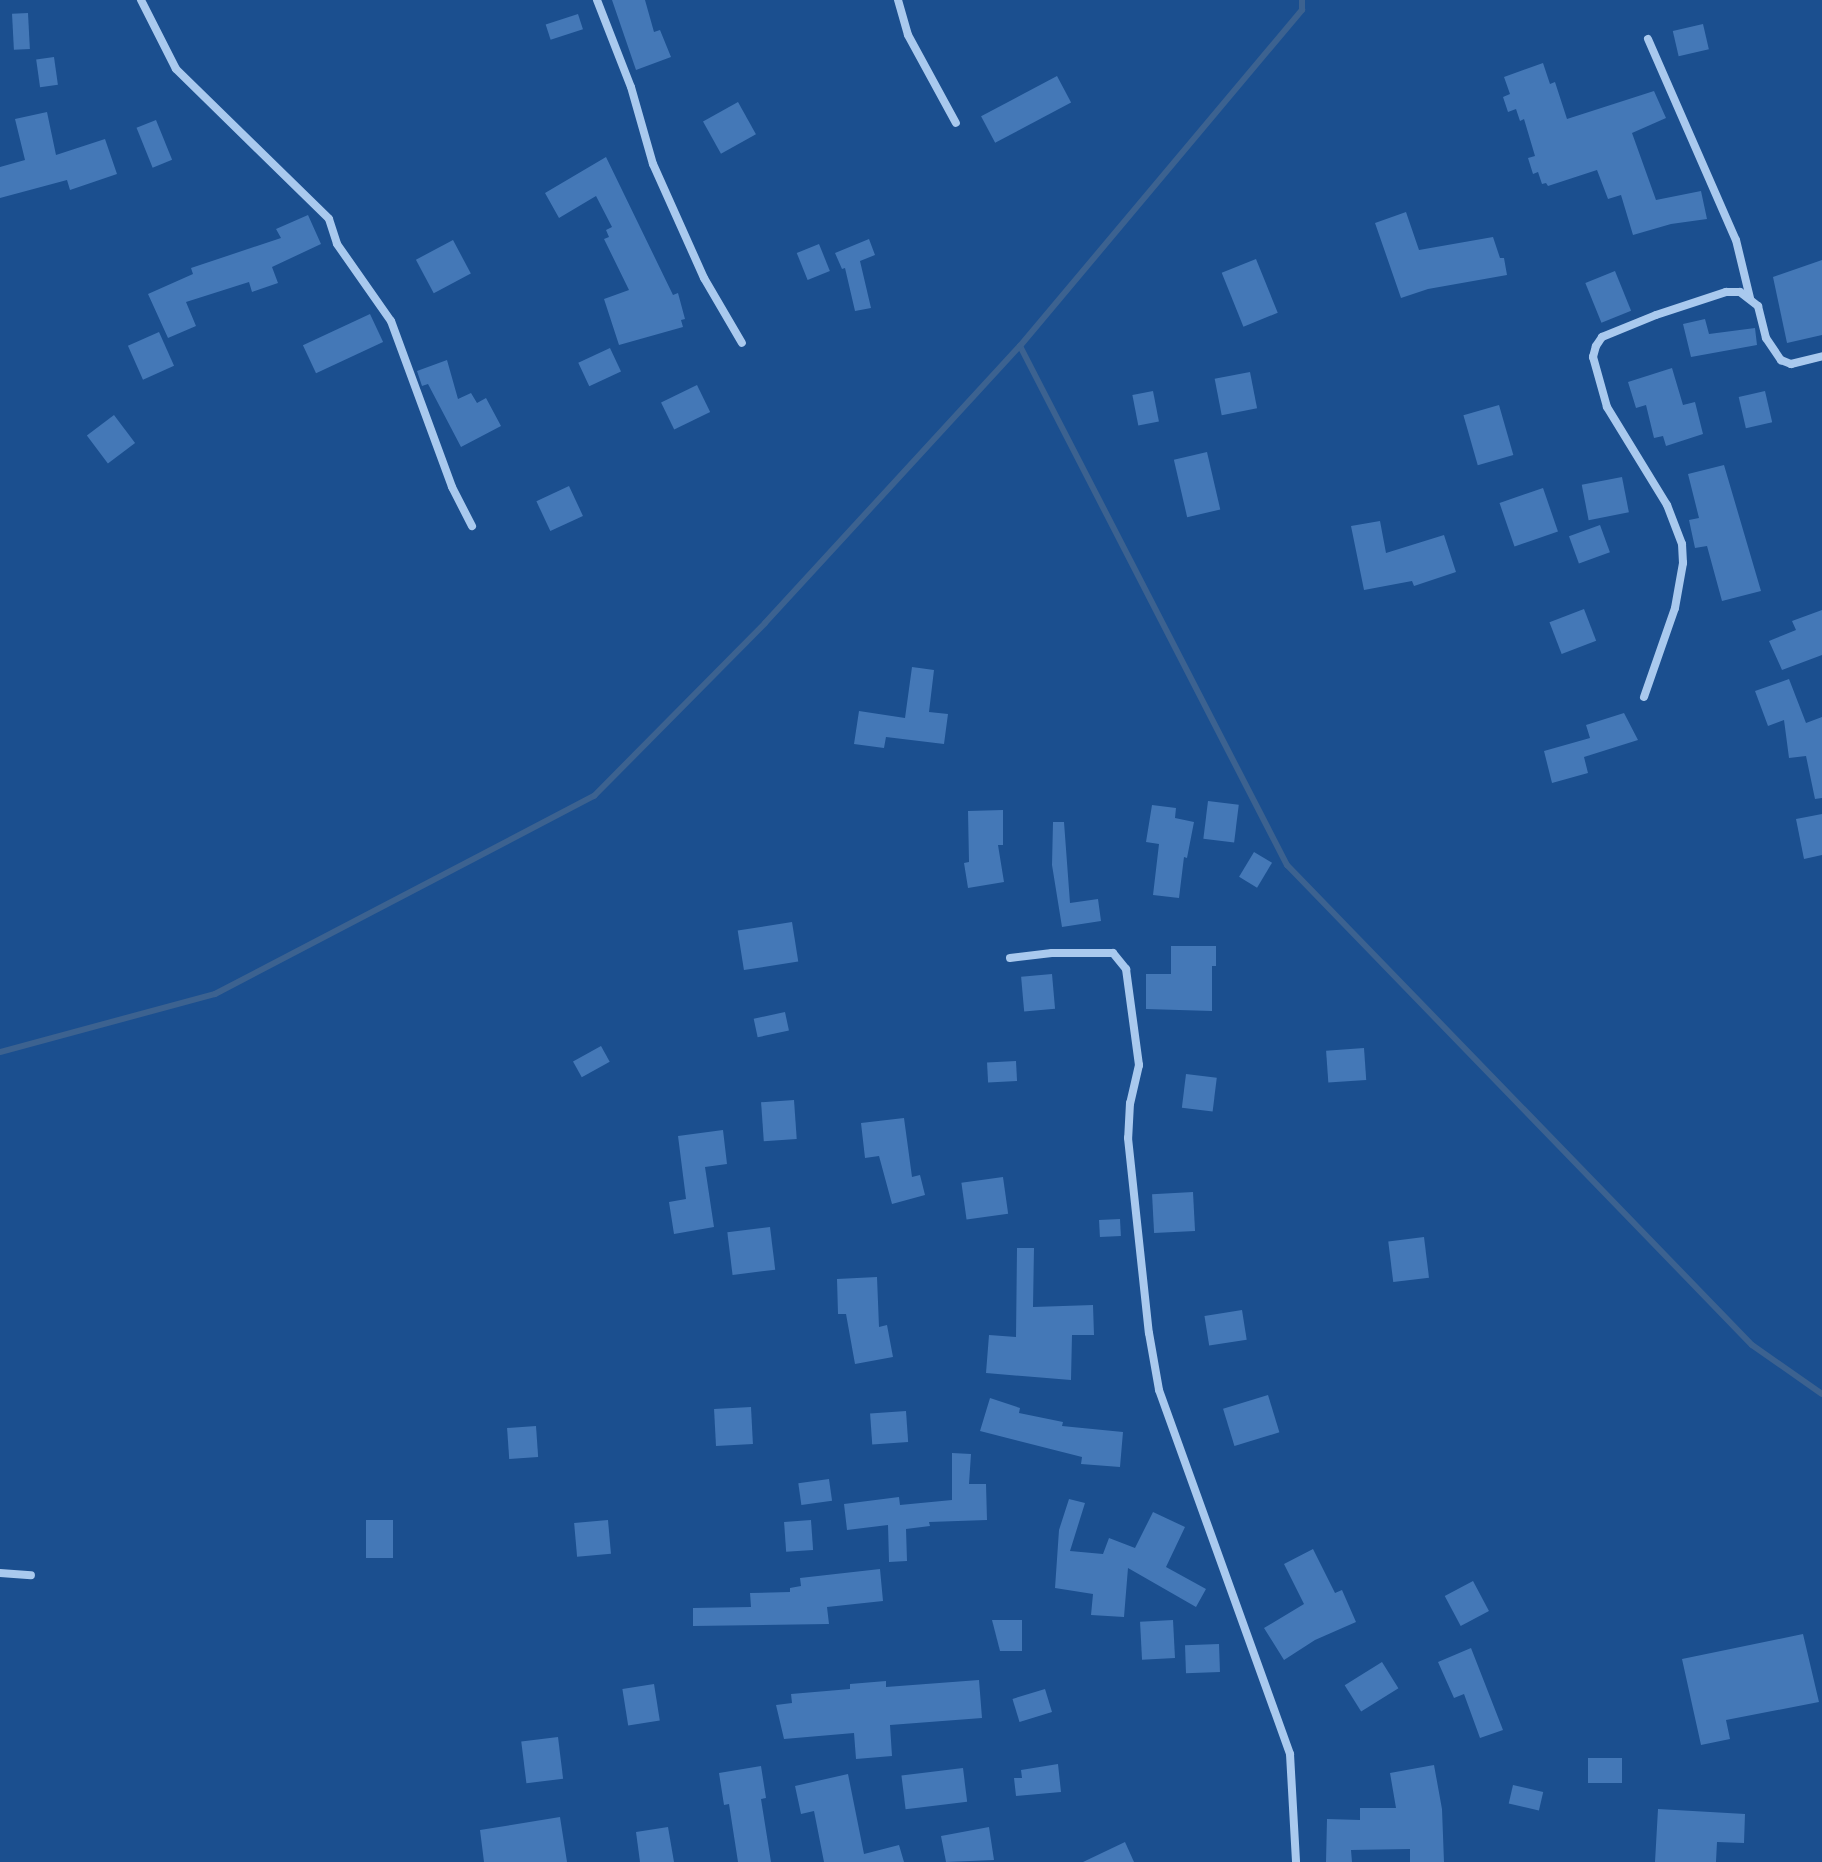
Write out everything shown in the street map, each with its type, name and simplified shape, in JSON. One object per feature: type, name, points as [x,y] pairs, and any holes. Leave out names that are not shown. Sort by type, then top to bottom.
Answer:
[{"type":"street","points":[[141,0],[176,69],[329,219],[337,244],[391,321],[452,487],[472,526]]},
{"type":"street","points":[[597,0],[631,87],[653,164],[704,278],[742,343]]},
{"type":"street","points":[[898,0],[908,35],[956,123]]},
{"type":"street","points":[[1648,39],[1736,240],[1750,298]]},
{"type":"street","points":[[1644,697],[1675,608],[1683,563],[1682,544],[1667,505],[1615,425],[1593,357],[1602,337],[1726,292],[1750,298],[1758,306],[1774,353],[1781,360],[1791,364],[1822,356]]},
{"type":"street","points":[[1010,958],[1052,953],[1113,953],[1126,969],[1139,1065],[1130,1103],[1128,1138],[1149,1333],[1159,1390],[1290,1754],[1296,1862]]},
{"type":"street","points":[[0,1573],[31,1575]]},
{"type":"building","points":[[612,0],[645,0],[654,32],[660,30],[671,57],[636,70]]},
{"type":"building","points":[[28,13],[30,49],[14,50],[12,14]]},
{"type":"building","points":[[578,14],[583,29],[551,40],[546,25]]},
{"type":"building","points":[[1703,24],[1709,49],[1679,56],[1673,31]]},
{"type":"building","points":[[54,57],[58,85],[40,87],[36,60]]},
{"type":"building","points":[[1543,63],[1550,84],[1555,82],[1567,119],[1654,91],[1666,118],[1632,133],[1656,200],[1701,191],[1707,219],[1671,224],[1633,235],[1621,195],[1608,199],[1597,170],[1548,186],[1542,184],[1538,172],[1533,174],[1528,158],[1535,156],[1524,119],[1520,121],[1516,109],[1508,112],[1503,97],[1510,94],[1504,77]]},
{"type":"building","points":[[1057,76],[1071,102],[995,143],[981,116]]},
{"type":"building","points":[[738,102],[756,134],[721,154],[703,121]]},
{"type":"building","points":[[47,112],[56,155],[105,139],[117,174],[70,190],[67,180],[0,198],[0,167],[25,160],[15,119]]},
{"type":"building","points":[[156,120],[172,160],[153,168],[137,128]]},
{"type":"building","points":[[606,157],[673,295],[678,293],[685,319],[681,320],[683,327],[619,345],[604,299],[629,290],[604,239],[609,237],[606,230],[612,227],[596,196],[559,218],[545,193]]},
{"type":"building","points":[[1406,212],[1419,250],[1493,237],[1500,258],[1504,258],[1507,275],[1428,289],[1401,298],[1375,223]]},
{"type":"building","points":[[308,215],[321,244],[272,267],[278,283],[252,292],[249,282],[186,302],[196,326],[168,338],[148,294],[193,274],[191,268],[281,238],[276,229]]},
{"type":"building","points":[[869,239],[875,255],[860,261],[871,308],[855,311],[845,268],[842,269],[835,253]]},
{"type":"building","points":[[453,240],[471,274],[434,293],[416,260]]},
{"type":"building","points":[[819,244],[830,271],[808,280],[797,253]]},
{"type":"building","points":[[1256,259],[1278,313],[1243,327],[1222,273]]},
{"type":"building","points":[[1822,260],[1822,335],[1787,343],[1773,277]]},
{"type":"building","points":[[1615,271],[1631,311],[1601,323],[1585,283]]},
{"type":"building","points":[[370,314],[383,342],[316,373],[303,345]]},
{"type":"building","points":[[1705,319],[1709,334],[1755,328],[1757,345],[1691,357],[1683,324]]},
{"type":"building","points":[[159,332],[174,366],[143,380],[128,346]]},
{"type":"building","points":[[610,348],[621,372],[589,386],[578,363]]},
{"type":"building","points":[[447,360],[458,399],[471,393],[477,403],[486,398],[501,426],[461,447],[428,384],[422,386],[417,371]]},
{"type":"building","points":[[1672,368],[1683,405],[1695,402],[1703,434],[1666,446],[1663,436],[1654,438],[1646,405],[1636,408],[1628,382]]},
{"type":"building","points":[[1250,372],[1257,408],[1222,415],[1215,379]]},
{"type":"building","points":[[697,385],[710,412],[674,429],[661,403]]},
{"type":"building","points":[[1153,391],[1159,421],[1138,425],[1132,395]]},
{"type":"building","points":[[1765,391],[1772,422],[1746,428],[1739,397]]},
{"type":"building","points":[[1499,405],[1513,455],[1478,465],[1463,415]]},
{"type":"building","points":[[114,415],[135,443],[108,463],[87,435]]},
{"type":"building","points":[[1207,452],[1220,509],[1187,517],[1174,460]]},
{"type":"building","points":[[1724,465],[1761,591],[1722,601],[1707,546],[1695,548],[1689,520],[1699,518],[1688,474]]},
{"type":"building","points":[[1622,477],[1629,512],[1589,520],[1582,485]]},
{"type":"building","points":[[569,486],[583,516],[550,531],[536,501]]},
{"type":"building","points":[[1543,488],[1558,531],[1514,546],[1500,503]]},
{"type":"building","points":[[1380,521],[1386,553],[1444,535],[1456,572],[1414,586],[1412,581],[1364,590],[1351,526]]},
{"type":"building","points":[[1600,525],[1610,552],[1579,564],[1569,536]]},
{"type":"building","points":[[1584,609],[1596,641],[1562,654],[1549,622]]},
{"type":"building","points":[[1822,610],[1822,655],[1782,670],[1769,641],[1796,630],[1792,621]]},
{"type":"building","points":[[912,667],[934,670],[929,712],[948,714],[944,744],[886,737],[884,748],[854,744],[859,711],[905,718]]},
{"type":"building","points":[[1789,679],[1806,723],[1822,717],[1822,798],[1815,799],[1806,756],[1789,758],[1784,720],[1768,726],[1755,691]]},
{"type":"building","points":[[1624,713],[1638,740],[1584,757],[1588,773],[1552,783],[1544,751],[1590,738],[1586,725]]},
{"type":"building","points":[[1208,801],[1239,805],[1234,842],[1203,839]]},
{"type":"building","points":[[1152,805],[1176,808],[1175,818],[1194,822],[1187,858],[1184,857],[1179,898],[1153,895],[1159,844],[1146,842]]},
{"type":"building","points":[[1003,810],[1003,845],[998,845],[1004,882],[968,888],[964,863],[969,862],[968,811]]},
{"type":"building","points":[[1822,814],[1822,855],[1804,859],[1796,819]]},
{"type":"building","points":[[1053,822],[1064,822],[1070,903],[1098,899],[1101,921],[1062,927],[1052,865]]},
{"type":"building","points":[[1254,852],[1272,863],[1257,888],[1239,877]]},
{"type":"building","points":[[792,922],[798,962],[744,970],[738,931]]},
{"type":"building","points":[[1171,946],[1216,946],[1216,966],[1212,966],[1212,1011],[1146,1009],[1146,974],[1171,974]]},
{"type":"building","points":[[1052,974],[1055,1009],[1024,1012],[1021,977]]},
{"type":"building","points":[[785,1012],[789,1031],[758,1037],[754,1019]]},
{"type":"building","points":[[601,1046],[610,1062],[582,1077],[573,1062]]},
{"type":"building","points":[[1364,1048],[1366,1080],[1328,1083],[1326,1051]]},
{"type":"building","points":[[1016,1061],[1017,1081],[988,1082],[987,1063]]},
{"type":"building","points":[[1186,1074],[1217,1078],[1213,1112],[1182,1108]]},
{"type":"building","points":[[794,1100],[797,1139],[764,1141],[761,1102]]},
{"type":"building","points":[[904,1118],[912,1177],[920,1175],[925,1195],[892,1204],[879,1156],[865,1158],[861,1123]]},
{"type":"building","points":[[723,1130],[727,1164],[705,1167],[714,1227],[674,1234],[669,1202],[686,1199],[678,1136]]},
{"type":"building","points":[[1003,1177],[1008,1214],[967,1219],[961,1183]]},
{"type":"building","points":[[1193,1192],[1195,1231],[1154,1233],[1152,1194]]},
{"type":"building","points":[[1120,1219],[1121,1236],[1100,1237],[1099,1220]]},
{"type":"building","points":[[770,1227],[775,1270],[733,1275],[727,1232]]},
{"type":"building","points":[[1424,1237],[1429,1278],[1393,1282],[1388,1241]]},
{"type":"building","points":[[1017,1248],[1034,1248],[1033,1307],[1093,1305],[1094,1335],[1072,1335],[1071,1380],[986,1373],[989,1335],[1016,1337]]},
{"type":"building","points":[[877,1277],[879,1327],[887,1325],[893,1357],[855,1364],[846,1314],[838,1314],[837,1279]]},
{"type":"building","points":[[1242,1310],[1247,1340],[1209,1346],[1204,1316]]},
{"type":"building","points":[[1268,1395],[1279,1432],[1234,1446],[1223,1409]]},
{"type":"building","points":[[990,1398],[1020,1408],[1019,1413],[1063,1422],[1062,1426],[1123,1432],[1120,1467],[1081,1464],[1082,1457],[980,1431]]},
{"type":"building","points":[[751,1407],[753,1444],[716,1446],[714,1409]]},
{"type":"building","points":[[906,1411],[908,1442],[872,1444],[870,1414]]},
{"type":"building","points":[[536,1426],[538,1457],[509,1459],[507,1428]]},
{"type":"building","points":[[952,1453],[971,1454],[969,1484],[986,1484],[987,1520],[929,1522],[930,1526],[906,1529],[907,1561],[889,1562],[888,1525],[847,1530],[844,1504],[899,1497],[900,1505],[952,1500]]},
{"type":"building","points":[[829,1479],[832,1501],[801,1505],[798,1483]]},
{"type":"building","points":[[1069,1499],[1085,1503],[1070,1551],[1103,1554],[1109,1538],[1135,1548],[1153,1512],[1185,1527],[1166,1567],[1206,1589],[1196,1607],[1128,1568],[1124,1617],[1091,1615],[1093,1594],[1055,1588],[1059,1530]]},
{"type":"building","points":[[366,1520],[393,1520],[393,1558],[366,1558]]},
{"type":"building","points":[[608,1520],[611,1554],[577,1557],[574,1523]]},
{"type":"building","points":[[811,1520],[813,1550],[786,1552],[784,1522]]},
{"type":"building","points":[[1313,1549],[1335,1593],[1342,1590],[1356,1622],[1315,1640],[1284,1660],[1264,1628],[1304,1604],[1284,1564]]},
{"type":"building","points":[[880,1569],[883,1601],[827,1607],[829,1624],[693,1626],[693,1608],[751,1607],[750,1593],[790,1592],[790,1588],[801,1586],[800,1578]]},
{"type":"building","points":[[1473,1581],[1489,1611],[1461,1626],[1445,1596]]},
{"type":"building","points":[[992,1620],[1022,1620],[1022,1651],[1000,1651]]},
{"type":"building","points":[[1173,1620],[1175,1658],[1142,1660],[1140,1622]]},
{"type":"building","points":[[1803,1634],[1819,1702],[1726,1720],[1730,1739],[1701,1745],[1682,1659]]},
{"type":"building","points":[[1219,1644],[1220,1672],[1186,1673],[1185,1645]]},
{"type":"building","points":[[1471,1648],[1503,1730],[1480,1738],[1464,1694],[1454,1698],[1438,1662]]},
{"type":"building","points":[[1382,1662],[1398,1688],[1361,1712],[1345,1685]]},
{"type":"building","points":[[979,1680],[982,1718],[890,1725],[892,1756],[856,1759],[854,1733],[784,1739],[776,1705],[792,1703],[791,1694],[850,1689],[850,1684],[886,1681],[886,1687]]},
{"type":"building","points":[[654,1684],[660,1721],[628,1726],[622,1689]]},
{"type":"building","points":[[1045,1689],[1052,1712],[1020,1722],[1012,1699]]},
{"type":"building","points":[[558,1737],[563,1779],[526,1783],[521,1742]]},
{"type":"building","points":[[1588,1758],[1622,1758],[1622,1783],[1588,1783]]},
{"type":"building","points":[[1058,1764],[1061,1792],[1016,1796],[1014,1778],[1022,1778],[1021,1770]]},
{"type":"building","points":[[1434,1765],[1442,1809],[1444,1862],[1410,1862],[1410,1849],[1351,1850],[1352,1862],[1326,1862],[1327,1819],[1360,1820],[1360,1808],[1396,1808],[1390,1773]]},
{"type":"building","points":[[761,1766],[766,1798],[761,1799],[771,1862],[738,1862],[729,1804],[724,1805],[719,1773]]},
{"type":"building","points":[[963,1768],[967,1802],[906,1809],[901,1776]]},
{"type":"building","points":[[848,1774],[864,1854],[899,1845],[904,1862],[824,1862],[814,1811],[801,1814],[795,1786]]},
{"type":"building","points":[[1513,1785],[1543,1792],[1539,1810],[1509,1804]]},
{"type":"building","points":[[1658,1809],[1745,1814],[1744,1843],[1717,1842],[1716,1862],[1655,1862]]},
{"type":"building","points":[[560,1817],[567,1862],[484,1862],[480,1830]]},
{"type":"building","points":[[668,1827],[674,1862],[640,1862],[636,1832]]},
{"type":"building","points":[[989,1827],[994,1860],[946,1862],[941,1836]]},
{"type":"building","points":[[1125,1842],[1134,1862],[1083,1862]]},
{"type":"waterway","points":[[0,1052],[215,994],[594,796],[765,623],[1020,346],[1302,10],[1302,0]]},
{"type":"waterway","points":[[1020,346],[1287,865],[1752,1345],[1822,1394]]}]
